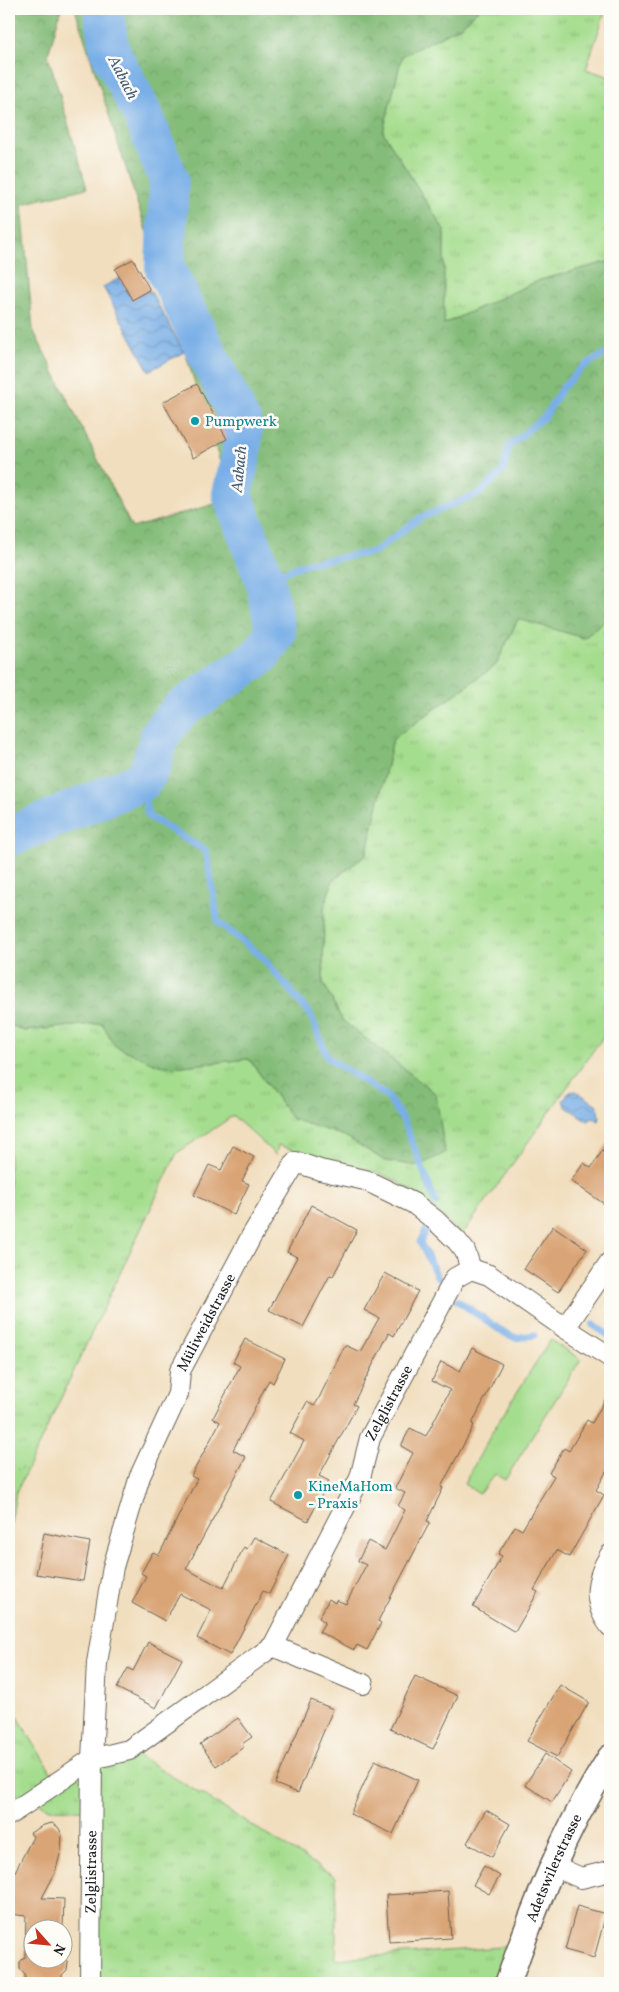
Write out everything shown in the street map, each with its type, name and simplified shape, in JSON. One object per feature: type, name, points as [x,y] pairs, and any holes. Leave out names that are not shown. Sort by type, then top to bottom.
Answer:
[{"type":"street","name":"Müliweidstrasse","points":[[92,1760],[97,1662],[106,1605],[113,1567],[140,1476],[178,1394],[180,1371],[251,1237],[296,1162],[320,1170],[364,1180],[413,1203],[435,1220],[457,1241],[465,1251],[471,1269]]},
{"type":"street","points":[[565,1328],[610,1262]]},
{"type":"street","points":[[471,1269],[488,1275],[565,1328],[610,1356]]},
{"type":"street","name":"Zelglistrasse","points":[[9,1816],[92,1760],[129,1750],[273,1646],[360,1478],[370,1438],[455,1278],[471,1269]]},
{"type":"street","points":[[610,1555],[604,1566],[596,1594],[601,1614],[610,1626]]},
{"type":"street","points":[[273,1646],[363,1684]]},
{"type":"street","name":"Adetswilerstrasse","points":[[508,1983],[552,1865],[589,1791],[610,1758]]},
{"type":"street","name":"Zelglistrasse","points":[[90,1983],[92,1760]]},
{"type":"street","points":[[552,1865],[581,1878],[610,1871]]},
{"type":"green space","points":[[9,9],[61,9],[48,55],[87,188],[22,204],[33,330],[132,528],[232,499],[75,9],[479,9],[461,26],[402,56],[383,132],[444,230],[444,324],[540,280],[610,261],[610,617],[584,638],[518,619],[496,665],[393,739],[366,855],[333,880],[324,907],[323,982],[342,1020],[436,1094],[445,1153],[418,1166],[385,1161],[345,1136],[292,1119],[249,1059],[173,1067],[158,1065],[115,1046],[102,1023],[24,1031],[9,1024]]},
{"type":"green space","points":[[479,9],[606,9],[586,69],[610,77],[610,261],[540,280],[443,324],[444,230],[383,132],[402,56],[461,26]]},
{"type":"green space","points":[[610,617],[610,1027],[462,1235],[420,1198],[385,1175],[368,1170],[325,1163],[325,1160],[278,1145],[276,1155],[233,1116],[177,1153],[16,1493],[9,1534],[9,1024],[24,1031],[102,1023],[160,1064],[173,1067],[249,1059],[292,1119],[345,1136],[385,1161],[436,1094],[342,1020],[323,982],[324,907],[333,880],[366,855],[393,739],[496,665],[518,619],[584,638]]},
{"type":"green space","points":[[550,1340],[581,1359],[505,1480],[495,1474],[479,1494],[464,1484],[494,1429]]},
{"type":"green space","points":[[9,1702],[57,1782],[129,1750],[336,1877],[336,1959],[501,1947],[520,1950],[508,1983],[98,1983],[97,1811],[50,1809],[25,1795],[9,1806]]},
{"type":"water","points":[[120,278],[132,300],[150,290],[184,352],[149,371],[103,287]]},
{"type":"water","points":[[576,1091],[597,1105],[599,1121],[593,1118],[588,1121],[566,1107],[563,1101],[569,1092]]},
{"type":"building","points":[[133,259],[150,290],[132,300],[115,269]]},
{"type":"building","name":"Pumpwerk","points":[[197,384],[227,439],[193,458],[163,402]]},
{"type":"building","points":[[610,1139],[610,1208],[571,1181],[584,1163],[591,1168]]},
{"type":"building","points":[[233,1146],[254,1157],[242,1181],[249,1184],[234,1215],[194,1195],[209,1165],[221,1170]]},
{"type":"building","points":[[311,1205],[357,1230],[333,1276],[330,1275],[303,1327],[269,1310],[297,1257],[287,1252]]},
{"type":"building","points":[[553,1226],[587,1249],[558,1292],[524,1269]]},
{"type":"building","points":[[385,1273],[418,1291],[394,1336],[389,1333],[353,1404],[357,1406],[319,1476],[329,1481],[308,1521],[271,1502],[304,1441],[290,1433],[307,1402],[314,1406],[318,1400],[345,1345],[360,1352],[379,1318],[364,1310]]},
{"type":"building","points":[[245,1339],[285,1359],[273,1383],[269,1380],[233,1450],[246,1457],[186,1569],[223,1588],[244,1547],[247,1549],[254,1537],[289,1555],[269,1594],[263,1591],[230,1655],[197,1638],[211,1610],[180,1594],[165,1621],[132,1603],[146,1576],[141,1573],[153,1552],[159,1555],[197,1479],[191,1476],[220,1422],[213,1418],[240,1366],[233,1362]]},
{"type":"building","points":[[472,1348],[502,1364],[472,1424],[474,1425],[441,1487],[443,1488],[427,1521],[430,1522],[378,1621],[381,1623],[367,1650],[357,1645],[354,1650],[319,1632],[325,1622],[319,1618],[329,1599],[335,1603],[336,1600],[346,1604],[366,1565],[358,1561],[368,1541],[385,1550],[405,1510],[398,1506],[405,1493],[395,1488],[413,1453],[401,1446],[410,1428],[426,1436],[450,1390],[432,1381],[441,1362],[460,1371]]},
{"type":"building","points":[[610,1391],[610,1465],[596,1490],[604,1495],[569,1557],[557,1550],[534,1590],[538,1592],[515,1632],[473,1607],[502,1556],[498,1554],[515,1526],[522,1530],[554,1476],[549,1473],[564,1448],[569,1451],[587,1420],[592,1423]]},
{"type":"building","points":[[44,1533],[90,1542],[83,1581],[36,1574]]},
{"type":"building","points":[[148,1642],[182,1659],[156,1708],[117,1688],[128,1668],[133,1671]]},
{"type":"building","points":[[415,1676],[458,1696],[433,1749],[390,1729]]},
{"type":"building","points":[[560,1685],[589,1702],[557,1757],[527,1741]]},
{"type":"building","points":[[311,1700],[333,1709],[298,1793],[275,1784]]},
{"type":"building","points":[[238,1718],[252,1737],[242,1744],[244,1747],[216,1766],[200,1744]]},
{"type":"building","points":[[545,1754],[571,1772],[552,1802],[525,1785]]},
{"type":"building","points":[[375,1760],[418,1780],[393,1834],[350,1814]]},
{"type":"building","points":[[486,1810],[510,1824],[492,1857],[467,1843]]},
{"type":"building","points":[[52,1823],[58,1827],[62,1834],[61,1851],[55,1873],[42,1898],[64,1899],[63,1920],[26,1920],[26,1916],[9,1914],[9,1883],[33,1837],[30,1833]]},
{"type":"building","points":[[484,1866],[500,1876],[489,1894],[473,1885]]},
{"type":"building","points":[[448,1891],[451,1938],[389,1942],[386,1895]]},
{"type":"building","points":[[577,1906],[606,1914],[594,1958],[565,1950]]},
{"type":"building","points":[[22,1960],[22,1970],[67,1970],[62,1975],[62,1983],[25,1983],[25,1975],[20,1969],[20,1962]]},
{"type":"waterway","name":"Aabach","points":[[9,837],[142,781],[150,768],[161,733],[180,710],[260,656],[276,633],[265,580],[232,494],[241,457],[243,426],[165,268],[169,180],[142,113],[110,51],[103,9]]},
{"type":"waterway","points":[[265,580],[307,563],[374,552],[420,518],[480,493],[503,471],[509,446],[546,415],[562,388],[584,366],[610,351]]},
{"type":"waterway","points":[[142,781],[148,816],[206,851],[218,922],[262,957],[310,1014],[328,1058],[387,1096],[403,1120],[436,1203]]},
{"type":"waterway","points":[[427,1229],[420,1242],[438,1278]]},
{"type":"waterway","points":[[458,1301],[503,1332],[516,1338],[534,1335]]},
{"type":"waterway","points":[[593,1325],[610,1336]]},
{"type":"place","name":"Pumpwerk","points":[[195,421]]},
{"type":"place","name":"KineMaHom - Praxis","points":[[298,1495]]}]
